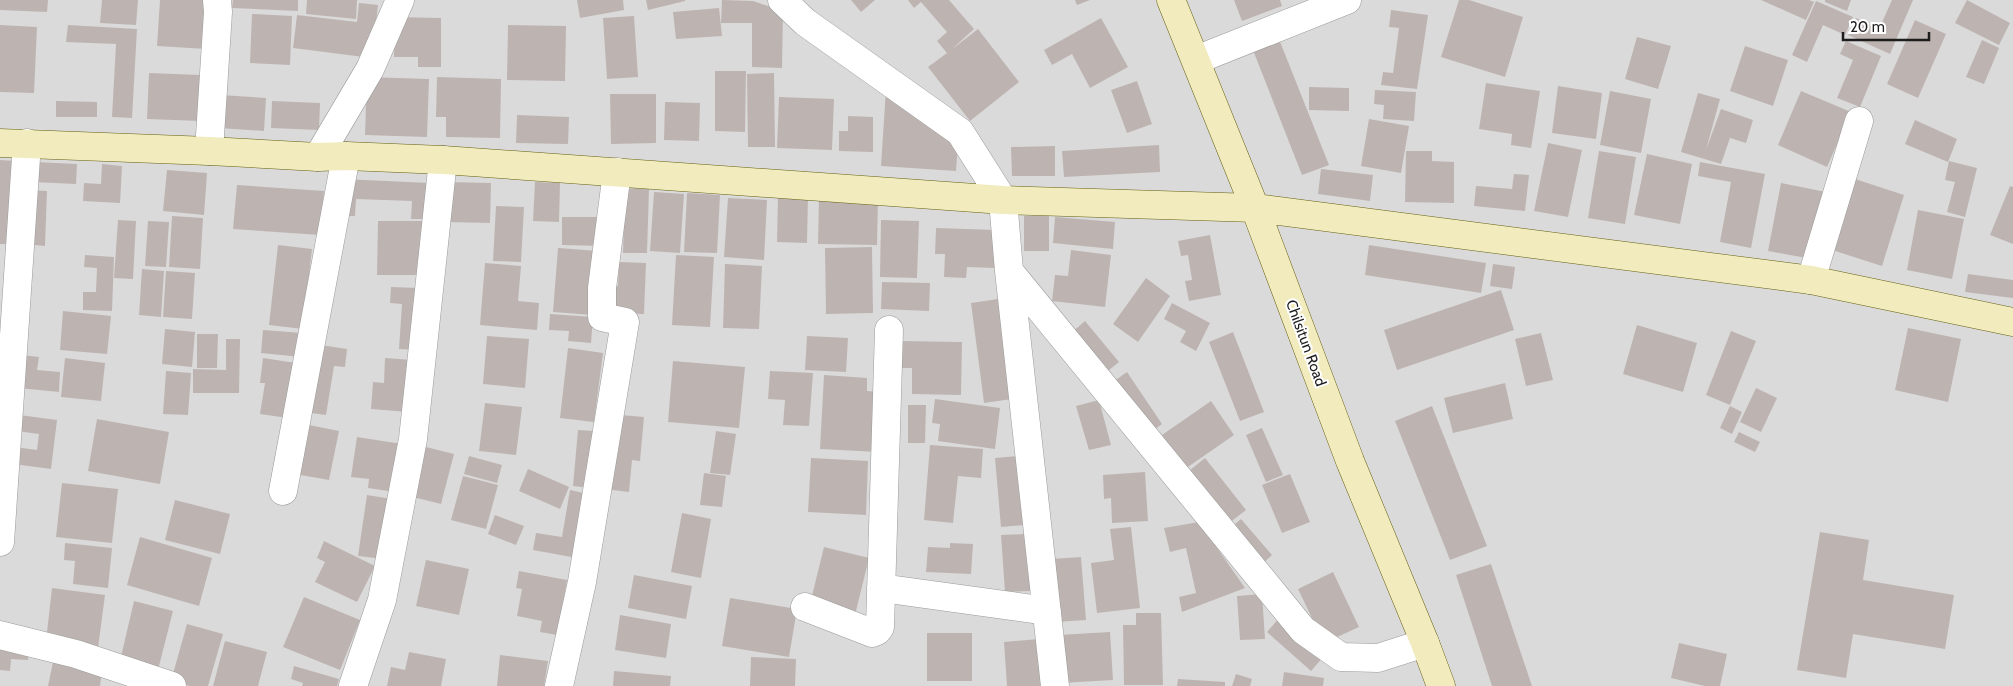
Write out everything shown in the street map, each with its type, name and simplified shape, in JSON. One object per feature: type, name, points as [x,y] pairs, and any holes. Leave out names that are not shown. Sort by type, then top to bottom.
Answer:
[{"type":"main road","name":"Chilsitun Road","points":[[1171,0],[1255,208],[1350,461],[1441,686]]},
{"type":"main road","points":[[0,143],[318,157],[346,156],[443,160],[1003,200],[1255,208],[1810,280],[2013,322]]},
{"type":"street","points":[[209,151],[218,12],[217,0]]},
{"type":"street","points":[[318,157],[370,69],[400,0]]},
{"type":"street","points":[[782,0],[805,22],[960,132],[1003,200],[1054,686]]},
{"type":"street","points":[[1196,60],[1347,0]]},
{"type":"street","points":[[1810,280],[1859,121]]},
{"type":"street","points":[[0,542],[27,143]]},
{"type":"street","points":[[283,491],[346,156]]},
{"type":"street","points":[[353,686],[382,600],[413,440],[443,160]]},
{"type":"street","points":[[559,686],[582,582],[625,322],[602,317],[602,288],[617,172]]},
{"type":"street","points":[[1009,271],[1303,630],[1341,657],[1378,658],[1425,643]]},
{"type":"street","points":[[805,607],[872,632],[878,632],[880,627],[890,330]]},
{"type":"street","points":[[881,588],[1047,611]]},
{"type":"street","points":[[0,636],[76,654],[172,686]]},
{"type":"shaded area","points":[[0,0],[2013,0],[2013,686],[0,686]]},
{"type":"building","points":[[0,0],[48,0],[47,12],[0,10]]},
{"type":"building","points":[[102,0],[138,0],[136,25],[100,23]]},
{"type":"building","points":[[160,0],[209,0],[206,49],[157,46]]},
{"type":"building","points":[[233,0],[298,0],[298,11],[232,8]]},
{"type":"building","points":[[307,0],[357,0],[356,19],[306,14]]},
{"type":"building","points":[[577,0],[623,0],[624,10],[580,18]]},
{"type":"building","points":[[646,0],[685,0],[685,1],[648,10]]},
{"type":"building","points":[[722,0],[753,1],[783,11],[782,68],[752,67],[752,23],[721,23]]},
{"type":"building","points":[[851,0],[875,0],[861,12]]},
{"type":"building","points":[[908,0],[949,0],[974,29],[951,50],[978,29],[1019,82],[970,121],[928,67],[947,53],[937,41],[947,32],[921,2],[914,8]]},
{"type":"building","points":[[1075,0],[1090,0],[1077,5]]},
{"type":"building","points":[[1234,0],[1280,0],[1282,6],[1242,21]]},
{"type":"building","points":[[1459,0],[1469,0],[1523,17],[1505,77],[1441,57]]},
{"type":"building","points":[[1761,0],[1809,0],[1814,2],[1806,20]]},
{"type":"building","points":[[1825,0],[1851,0],[1847,11],[1825,2]]},
{"type":"building","points":[[1892,0],[1913,0],[1890,54],[1848,35],[1856,18],[1879,29]]},
{"type":"building","points":[[1967,0],[2010,23],[1999,45],[1955,23]]},
{"type":"building","points":[[1816,1],[1853,17],[1845,35],[1823,25],[1807,62],[1792,55]]},
{"type":"building","points":[[359,3],[378,5],[372,58],[293,48],[297,15],[357,22]]},
{"type":"building","points":[[719,8],[722,36],[676,39],[673,12]]},
{"type":"building","points":[[1391,10],[1428,15],[1417,89],[1381,85],[1383,72],[1393,73],[1399,28],[1389,27]]},
{"type":"building","points":[[252,14],[292,16],[290,65],[250,63]]},
{"type":"building","points":[[634,16],[638,77],[607,79],[603,18]]},
{"type":"building","points":[[395,17],[441,18],[441,67],[418,67],[418,57],[394,57]]},
{"type":"building","points":[[1101,18],[1128,67],[1090,88],[1072,54],[1052,65],[1044,50]]},
{"type":"building","points":[[1915,20],[1946,34],[1918,98],[1887,84]]},
{"type":"building","points":[[0,25],[37,27],[34,93],[0,92]]},
{"type":"building","points":[[68,25],[137,29],[132,118],[112,117],[116,44],[66,42]]},
{"type":"building","points":[[508,25],[566,26],[565,81],[507,80]]},
{"type":"building","points":[[1277,34],[1329,165],[1302,175],[1251,45]]},
{"type":"building","points":[[1637,37],[1671,46],[1658,89],[1625,79]]},
{"type":"building","points":[[1982,40],[1999,48],[1984,84],[1966,77]]},
{"type":"building","points":[[1846,41],[1881,56],[1860,107],[1837,98],[1853,60],[1840,54]]},
{"type":"building","points":[[1745,46],[1788,60],[1773,106],[1730,91]]},
{"type":"building","points":[[715,71],[746,71],[745,132],[715,131]]},
{"type":"building","points":[[149,73],[201,75],[200,121],[147,119]]},
{"type":"building","points":[[774,73],[775,147],[748,147],[747,74]]},
{"type":"building","points":[[367,77],[429,79],[427,137],[365,135]]},
{"type":"building","points":[[437,77],[501,79],[500,138],[446,137],[446,117],[436,117]]},
{"type":"building","points":[[1137,81],[1152,124],[1127,133],[1111,90]]},
{"type":"building","points":[[1486,83],[1540,91],[1531,148],[1511,145],[1512,134],[1479,129]]},
{"type":"building","points":[[1558,86],[1602,93],[1596,139],[1552,133]]},
{"type":"building","points":[[1309,87],[1349,88],[1349,111],[1309,110]]},
{"type":"building","points":[[886,89],[958,144],[956,171],[881,166]]},
{"type":"building","points":[[1375,90],[1416,92],[1414,121],[1383,119],[1384,105],[1374,104]]},
{"type":"building","points":[[1610,91],[1651,99],[1641,153],[1600,145]]},
{"type":"building","points":[[1801,91],[1851,112],[1827,167],[1778,145]]},
{"type":"building","points":[[1698,93],[1720,99],[1706,150],[1721,109],[1753,120],[1746,143],[1730,138],[1721,164],[1681,152]]},
{"type":"building","points":[[610,94],[656,94],[656,143],[611,144]]},
{"type":"building","points":[[221,95],[266,98],[264,131],[219,128]]},
{"type":"building","points":[[779,97],[834,99],[832,150],[777,148]]},
{"type":"building","points":[[56,101],[97,102],[97,117],[56,117]]},
{"type":"building","points":[[272,101],[320,103],[319,130],[271,128]]},
{"type":"building","points":[[665,102],[700,103],[699,141],[664,140]]},
{"type":"building","points":[[517,115],[569,117],[568,144],[516,143]]},
{"type":"building","points":[[848,116],[873,117],[873,152],[839,151],[839,131],[848,131]]},
{"type":"building","points":[[1369,119],[1409,126],[1401,173],[1361,166]]},
{"type":"building","points":[[1915,120],[1957,139],[1948,162],[1905,144]]},
{"type":"building","points":[[1548,143],[1582,150],[1568,217],[1534,211]]},
{"type":"building","points":[[1159,145],[1160,172],[1064,177],[1062,151]]},
{"type":"building","points":[[1055,146],[1055,176],[1012,176],[1011,147]]},
{"type":"building","points":[[1406,151],[1432,151],[1432,161],[1454,162],[1454,203],[1405,202]]},
{"type":"building","points":[[1599,151],[1636,157],[1625,224],[1588,218]]},
{"type":"building","points":[[1647,154],[1692,164],[1680,224],[1634,215]]},
{"type":"building","points":[[0,160],[15,161],[14,244],[0,244]]},
{"type":"building","points":[[1949,161],[1977,168],[1965,217],[1947,212],[1955,182],[1945,180]]},
{"type":"building","points":[[35,162],[77,164],[76,184],[33,182]]},
{"type":"building","points":[[1700,162],[1765,174],[1751,248],[1720,242],[1731,182],[1698,176]]},
{"type":"building","points":[[102,164],[122,166],[120,203],[83,201],[84,183],[101,184]]},
{"type":"building","points":[[1321,169],[1373,175],[1370,201],[1318,194]]},
{"type":"building","points":[[167,170],[207,173],[204,215],[163,211]]},
{"type":"building","points":[[1514,174],[1529,175],[1525,211],[1474,206],[1476,186],[1512,189]]},
{"type":"building","points":[[343,179],[430,183],[428,219],[411,219],[412,201],[356,199],[355,216],[342,216]]},
{"type":"building","points":[[1855,179],[1904,195],[1882,266],[1832,250]]},
{"type":"building","points":[[446,182],[491,183],[490,223],[445,222]]},
{"type":"building","points":[[535,182],[560,183],[559,222],[533,221]]},
{"type":"building","points":[[1781,183],[1826,192],[1812,259],[1768,251]]},
{"type":"building","points":[[237,185],[324,191],[320,235],[233,229]]},
{"type":"building","points":[[2010,186],[2013,187],[2013,244],[1990,235]]},
{"type":"building","points":[[617,188],[649,189],[647,253],[623,253],[624,214]]},
{"type":"building","points":[[27,190],[47,191],[45,246],[25,244]]},
{"type":"building","points":[[654,192],[684,194],[680,253],[650,251]]},
{"type":"building","points":[[687,193],[720,195],[717,253],[684,252]]},
{"type":"building","points":[[778,195],[808,196],[807,243],[777,242]]},
{"type":"building","points":[[819,197],[878,198],[877,245],[818,244]]},
{"type":"building","points":[[728,198],[767,200],[764,260],[724,257]]},
{"type":"building","points":[[496,206],[524,207],[521,262],[493,261]]},
{"type":"building","points":[[1918,210],[1964,219],[1952,279],[1907,270]]},
{"type":"building","points":[[172,216],[203,218],[200,269],[169,267]]},
{"type":"building","points":[[1024,216],[1049,216],[1049,251],[1024,251]]},
{"type":"building","points":[[562,217],[603,217],[603,246],[562,245]]},
{"type":"building","points":[[1055,217],[1115,222],[1113,249],[1053,243]]},
{"type":"building","points":[[118,220],[136,221],[133,279],[114,278]]},
{"type":"building","points":[[881,220],[919,221],[917,278],[880,277]]},
{"type":"building","points":[[148,221],[169,222],[166,267],[145,266]]},
{"type":"building","points":[[378,221],[422,221],[422,275],[377,275]]},
{"type":"building","points":[[936,228],[997,230],[995,268],[967,267],[966,278],[944,277],[945,254],[935,254]]},
{"type":"building","points":[[1210,235],[1221,295],[1189,301],[1185,281],[1192,280],[1188,255],[1181,256],[1178,241]]},
{"type":"building","points":[[278,245],[312,249],[303,329],[269,325]]},
{"type":"building","points":[[1369,245],[1486,263],[1481,293],[1365,275]]},
{"type":"building","points":[[872,247],[873,313],[826,314],[825,248]]},
{"type":"building","points":[[558,248],[598,251],[593,315],[553,312]]},
{"type":"building","points":[[1071,250],[1111,255],[1105,307],[1052,301],[1055,275],[1068,276]]},
{"type":"building","points":[[85,255],[114,257],[112,311],[83,310],[83,292],[96,292],[97,268],[84,267]]},
{"type":"building","points":[[676,255],[714,257],[710,327],[672,325]]},
{"type":"building","points":[[619,262],[646,263],[644,314],[606,312],[607,286],[618,286]]},
{"type":"building","points":[[485,263],[521,266],[518,301],[539,303],[537,330],[480,325]]},
{"type":"building","points":[[725,264],[762,266],[759,329],[723,328]]},
{"type":"building","points":[[1493,264],[1515,267],[1512,289],[1490,286]]},
{"type":"building","points":[[142,269],[164,271],[161,317],[139,315]]},
{"type":"building","points":[[166,271],[195,273],[192,319],[163,317]]},
{"type":"building","points":[[1968,274],[2013,280],[2013,298],[1965,292]]},
{"type":"building","points":[[1146,278],[1170,296],[1138,342],[1113,324]]},
{"type":"building","points":[[882,282],[930,283],[929,311],[881,309]]},
{"type":"building","points":[[391,287],[418,288],[415,350],[399,349],[402,304],[390,303]]},
{"type":"building","points":[[1501,290],[1514,330],[1397,370],[1384,330]]},
{"type":"building","points":[[998,299],[1012,399],[984,403],[971,303]]},
{"type":"building","points":[[1172,303],[1210,323],[1196,351],[1180,342],[1186,331],[1164,319]]},
{"type":"building","points":[[63,311],[111,316],[107,354],[60,350]]},
{"type":"building","points":[[550,314],[593,317],[591,343],[568,341],[569,331],[549,330]]},
{"type":"building","points":[[1085,321],[1119,362],[1104,374],[1070,334]]},
{"type":"building","points":[[1637,325],[1697,343],[1683,392],[1623,374]]},
{"type":"building","points":[[1908,328],[1961,339],[1948,402],[1895,390]]},
{"type":"building","points":[[165,329],[195,332],[192,367],[162,364]]},
{"type":"building","points":[[263,330],[303,333],[301,357],[261,353]]},
{"type":"building","points":[[1731,331],[1756,341],[1730,405],[1706,395]]},
{"type":"building","points":[[1233,332],[1264,412],[1240,421],[1209,342]]},
{"type":"building","points":[[1541,333],[1553,380],[1526,386],[1515,339]]},
{"type":"building","points":[[197,334],[218,334],[217,368],[197,368]]},
{"type":"building","points":[[487,336],[529,339],[525,388],[483,384]]},
{"type":"building","points":[[807,336],[848,338],[846,372],[805,370]]},
{"type":"building","points":[[226,339],[240,339],[239,393],[193,393],[193,369],[226,370]]},
{"type":"building","points":[[900,341],[962,342],[961,395],[912,394],[912,368],[899,368]]},
{"type":"building","points":[[314,344],[347,349],[345,367],[334,366],[326,415],[304,412]]},
{"type":"building","points":[[568,348],[603,353],[594,422],[560,418]]},
{"type":"building","points":[[22,355],[39,357],[37,370],[60,372],[59,392],[19,388]]},
{"type":"building","points":[[65,358],[105,363],[101,401],[61,397]]},
{"type":"building","points":[[263,358],[296,363],[288,418],[260,414],[265,383],[260,383]]},
{"type":"building","points":[[385,358],[413,360],[409,412],[371,409],[373,382],[384,383]]},
{"type":"building","points":[[673,361],[745,367],[739,428],[668,422]]},
{"type":"building","points":[[166,371],[191,373],[188,415],[163,414]]},
{"type":"building","points":[[770,371],[813,373],[809,426],[783,425],[785,400],[768,399]]},
{"type":"building","points":[[1127,372],[1162,424],[1148,434],[1113,382]]},
{"type":"building","points":[[824,375],[867,378],[867,391],[881,392],[878,452],[820,449]]},
{"type":"building","points":[[1505,383],[1513,419],[1453,433],[1444,398]]},
{"type":"building","points":[[1756,388],[1777,398],[1761,432],[1740,422]]},
{"type":"building","points":[[935,399],[1000,408],[995,449],[938,441],[940,424],[932,423]]},
{"type":"building","points":[[1099,400],[1111,445],[1089,450],[1076,406]]},
{"type":"building","points":[[1211,401],[1234,435],[1185,469],[1162,435]]},
{"type":"building","points":[[485,403],[522,407],[516,455],[479,451]]},
{"type":"building","points":[[908,405],[926,405],[925,443],[908,443]]},
{"type":"building","points":[[1432,406],[1487,546],[1450,560],[1395,421]]},
{"type":"building","points":[[1730,406],[1742,412],[1732,434],[1720,428]]},
{"type":"building","points":[[610,414],[644,417],[640,461],[632,460],[629,492],[604,489]]},
{"type":"building","points":[[19,415],[57,420],[51,469],[13,464],[15,447],[37,450],[39,434],[17,431]]},
{"type":"building","points":[[97,419],[169,432],[160,484],[88,471]]},
{"type":"building","points":[[304,424],[339,431],[329,480],[295,474]]},
{"type":"building","points":[[1262,428],[1283,475],[1266,482],[1246,435]]},
{"type":"building","points":[[578,430],[594,431],[589,488],[573,486]]},
{"type":"building","points":[[716,431],[736,434],[730,475],[710,473]]},
{"type":"building","points":[[1739,432],[1760,442],[1755,452],[1734,442]]},
{"type":"building","points":[[357,437],[402,444],[395,492],[368,488],[369,479],[351,477]]},
{"type":"building","points":[[930,445],[983,449],[981,478],[958,476],[953,523],[924,520]]},
{"type":"building","points":[[422,446],[454,454],[441,504],[409,496]]},
{"type":"building","points":[[469,456],[502,465],[497,483],[464,474]]},
{"type":"building","points":[[1018,456],[1024,525],[1001,527],[995,458]]},
{"type":"building","points":[[811,458],[868,461],[866,515],[808,512]]},
{"type":"building","points":[[1205,458],[1246,510],[1224,527],[1184,475]]},
{"type":"building","points":[[528,469],[569,487],[560,509],[519,491]]},
{"type":"building","points":[[1145,472],[1148,521],[1112,523],[1111,498],[1104,499],[1103,475]]},
{"type":"building","points":[[704,473],[726,476],[722,507],[700,505]]},
{"type":"building","points":[[1290,474],[1310,522],[1282,533],[1262,485]]},
{"type":"building","points":[[463,476],[498,485],[486,529],[451,520]]},
{"type":"building","points":[[62,483],[118,489],[112,543],[56,537]]},
{"type":"building","points":[[570,490],[588,494],[577,558],[533,550],[536,533],[562,537]]},
{"type":"building","points":[[367,495],[392,499],[384,559],[358,556]]},
{"type":"building","points":[[175,500],[230,514],[220,554],[165,540]]},
{"type":"building","points":[[682,513],[711,519],[701,578],[671,572]]},
{"type":"building","points":[[495,515],[524,526],[516,545],[488,534]]},
{"type":"building","points":[[1241,519],[1272,555],[1258,568],[1227,531]]},
{"type":"building","points":[[1199,522],[1245,588],[1182,612],[1179,597],[1196,593],[1186,548],[1170,552],[1164,528]]},
{"type":"building","points":[[1131,527],[1140,608],[1097,613],[1091,563],[1114,560],[1110,529]]},
{"type":"building","points":[[1820,532],[1869,540],[1863,580],[1954,595],[1945,649],[1853,634],[1846,678],[1797,670]]},
{"type":"building","points":[[1027,534],[1031,591],[1005,592],[1001,535]]},
{"type":"building","points":[[140,537],[212,558],[199,606],[127,585]]},
{"type":"building","points":[[324,541],[375,566],[357,602],[315,582],[325,562],[317,558]]},
{"type":"building","points":[[65,543],[112,548],[108,588],[73,584],[75,561],[64,560]]},
{"type":"building","points":[[950,543],[973,544],[971,574],[926,572],[928,547],[950,548]]},
{"type":"building","points":[[824,547],[869,558],[855,615],[810,604]]},
{"type":"building","points":[[1081,557],[1086,620],[1056,622],[1052,559]]},
{"type":"building","points":[[426,560],[469,569],[459,615],[416,606]]},
{"type":"building","points":[[1491,564],[1532,686],[1492,686],[1456,575]]},
{"type":"building","points":[[519,571],[567,580],[557,635],[540,632],[542,621],[517,616],[522,589],[516,588]]},
{"type":"building","points":[[1333,572],[1359,627],[1324,643],[1298,589]]},
{"type":"building","points":[[634,575],[692,586],[686,619],[628,608]]},
{"type":"building","points":[[52,588],[105,595],[98,648],[46,641]]},
{"type":"building","points":[[1262,594],[1265,639],[1240,640],[1237,596]]},
{"type":"building","points":[[304,597],[360,620],[340,670],[283,647]]},
{"type":"building","points":[[730,598],[797,609],[789,657],[722,646]]},
{"type":"building","points":[[134,601],[173,611],[158,670],[120,661]]},
{"type":"building","points":[[1136,613],[1161,613],[1163,685],[1124,685],[1123,625],[1136,625]]},
{"type":"building","points":[[620,615],[671,624],[666,658],[615,650]]},
{"type":"building","points":[[1281,616],[1325,655],[1311,671],[1267,632]]},
{"type":"building","points":[[187,624],[223,634],[208,686],[190,686],[171,681]]},
{"type":"building","points":[[1110,632],[1113,680],[1062,683],[1059,635]]},
{"type":"building","points":[[927,633],[972,633],[972,681],[927,681]]},
{"type":"building","points":[[1039,639],[1042,686],[1007,686],[1004,642]]},
{"type":"building","points":[[225,641],[267,652],[258,686],[213,686]]},
{"type":"building","points":[[0,642],[30,645],[28,660],[11,659],[10,671],[0,670]]},
{"type":"building","points":[[1679,643],[1727,654],[1720,686],[1705,686],[1671,678]]},
{"type":"building","points":[[409,652],[446,659],[441,686],[387,686],[391,667],[405,670]]},
{"type":"building","points":[[500,655],[548,661],[544,686],[497,686]]},
{"type":"building","points":[[751,657],[796,659],[795,686],[750,686]]},
{"type":"building","points":[[53,662],[102,671],[100,686],[48,686]]},
{"type":"building","points":[[294,666],[339,679],[337,686],[302,686],[303,683],[291,679]]},
{"type":"building","points":[[614,671],[671,676],[670,686],[613,686]]},
{"type":"building","points":[[1284,672],[1324,678],[1323,686],[1282,686]]},
{"type":"building","points":[[1236,674],[1252,679],[1250,686],[1232,686]]},
{"type":"building","points":[[1178,679],[1225,682],[1225,686],[1177,686]]}]
